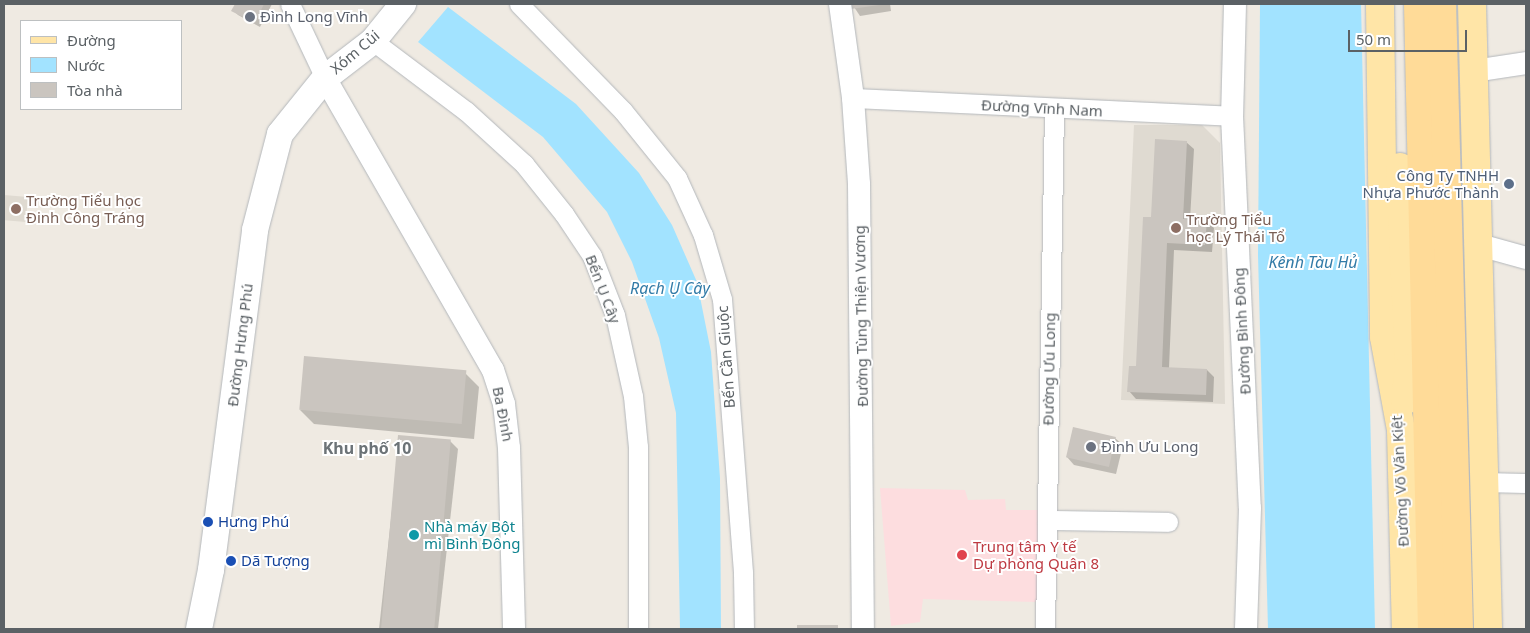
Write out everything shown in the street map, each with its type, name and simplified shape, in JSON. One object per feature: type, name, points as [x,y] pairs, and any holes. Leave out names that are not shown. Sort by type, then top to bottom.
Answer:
[{"type":"highway","name":"Đường Võ Văn Kiệt","points":[[1418,4],[1432,629]]},
{"type":"highway","points":[[1442,4],[1459,629]]},
{"type":"main road","name":"Xóm Củi","points":[[325,78],[373,41],[403,4]]},
{"type":"main road","name":"Đường Võ Văn Kiệt","points":[[1380,4],[1384,337],[1401,430],[1406,629]]},
{"type":"main road","points":[[1392,4],[1409,368],[1401,430]]},
{"type":"main road","points":[[1472,4],[1476,244],[1488,629]]},
{"type":"main road","name":"Đường Hưng Phú","points":[[199,629],[211,570],[255,230],[280,134],[325,78]]},
{"type":"street","points":[[290,4],[325,78]]},
{"type":"street","name":"Bến Cần Giuộc","points":[[519,4],[623,111],[672,172],[703,235],[722,299],[742,563],[744,629]]},
{"type":"street","name":"Đường Tùng Thiện Vương","points":[[840,4],[853,98],[860,233],[863,629]]},
{"type":"street","name":"Đường Bình Đông","points":[[1235,4],[1232,116],[1250,508],[1246,629]]},
{"type":"street","name":"Bến Ụ Cây","points":[[373,41],[466,111],[524,164],[564,214],[592,256],[615,315],[633,396],[638,447],[638,629]]},
{"type":"street","points":[[1474,71],[1526,63]]},
{"type":"street","name":"Ba Đình","points":[[325,78],[493,370],[504,404],[509,448],[514,629]]},
{"type":"street","name":"Đường Vĩnh Nam","points":[[853,98],[1232,116]]},
{"type":"street","name":"Đường Ưu Long","points":[[1045,629],[1054,109]]},
{"type":"street","points":[[1476,244],[1526,258]]},
{"type":"street","points":[[1483,482],[1526,482]]},
{"type":"street","points":[[1047,520],[1168,522]]},
{"type":"shaded area","name":"Trường Tiểu học Lý Thái Tổ","points":[[1134,125],[1202,125],[1220,143],[1225,404],[1121,400]]},
{"type":"shaded area","name":"Trường Tiểu học Đinh Công Tráng","points":[[4,195],[28,197],[26,222],[4,220]]},
{"type":"shaded area","name":"Trung tâm Y tế Dự phòng Quận 8","points":[[880,488],[965,490],[968,500],[1005,499],[1006,510],[1040,510],[1037,602],[923,599],[920,622],[891,626]]},
{"type":"water","name":"Kênh Tàu Hủ","points":[[1260,4],[1361,4],[1375,629],[1268,629],[1258,255]]},
{"type":"water","name":"Rạch Ụ Cây","points":[[448,7],[576,104],[639,173],[672,225],[697,282],[711,352],[720,478],[721,629],[680,629],[676,413],[659,338],[632,262],[607,212],[543,137],[418,42]]},
{"type":"building","name":"Đình Long Vĩnh","points":[[235,4],[264,4],[255,23],[231,11]]},
{"type":"building","points":[[850,4],[879,4],[879,5],[851,9]]},
{"type":"building","points":[[1155,139],[1187,141],[1183,219],[1207,220],[1205,245],[1167,243],[1162,367],[1207,369],[1206,395],[1127,392],[1129,366],[1136,366],[1143,217],[1151,217]]},
{"type":"building","points":[[304,356],[466,370],[462,424],[299,410]]},
{"type":"building","name":"Đình Ưu Long","points":[[1073,427],[1116,437],[1109,467],[1066,457]]},
{"type":"building","name":"Nhà máy Bột mì Bình Đông","points":[[398,435],[451,440],[434,629],[381,629]]},
{"type":"building","points":[[797,625],[838,625],[838,629],[797,629]]},
{"type":"place","name":"Đình Long Vĩnh","points":[[250,17]]},
{"type":"place","name":"Công Ty TNHH Nhựa Phước Thành","points":[[1509,184]]},
{"type":"place","name":"Trường Tiểu học Đinh Công Tráng","points":[[16,209]]},
{"type":"place","name":"Trường Tiểu học Lý Thái Tổ","points":[[1176,228]]},
{"type":"place","name":"Đình Ưu Long","points":[[1091,447]]},
{"type":"place","name":"Hưng Phú","points":[[208,522]]},
{"type":"place","name":"Nhà máy Bột mì Bình Đông","points":[[414,535]]},
{"type":"place","name":"Trung tâm Y tế Dự phòng Quận 8","points":[[962,555]]},
{"type":"place","name":"Dã Tượng","points":[[231,561]]},
{"type":"district","name":"Khu phố 10","points":[[367,448]]}]
